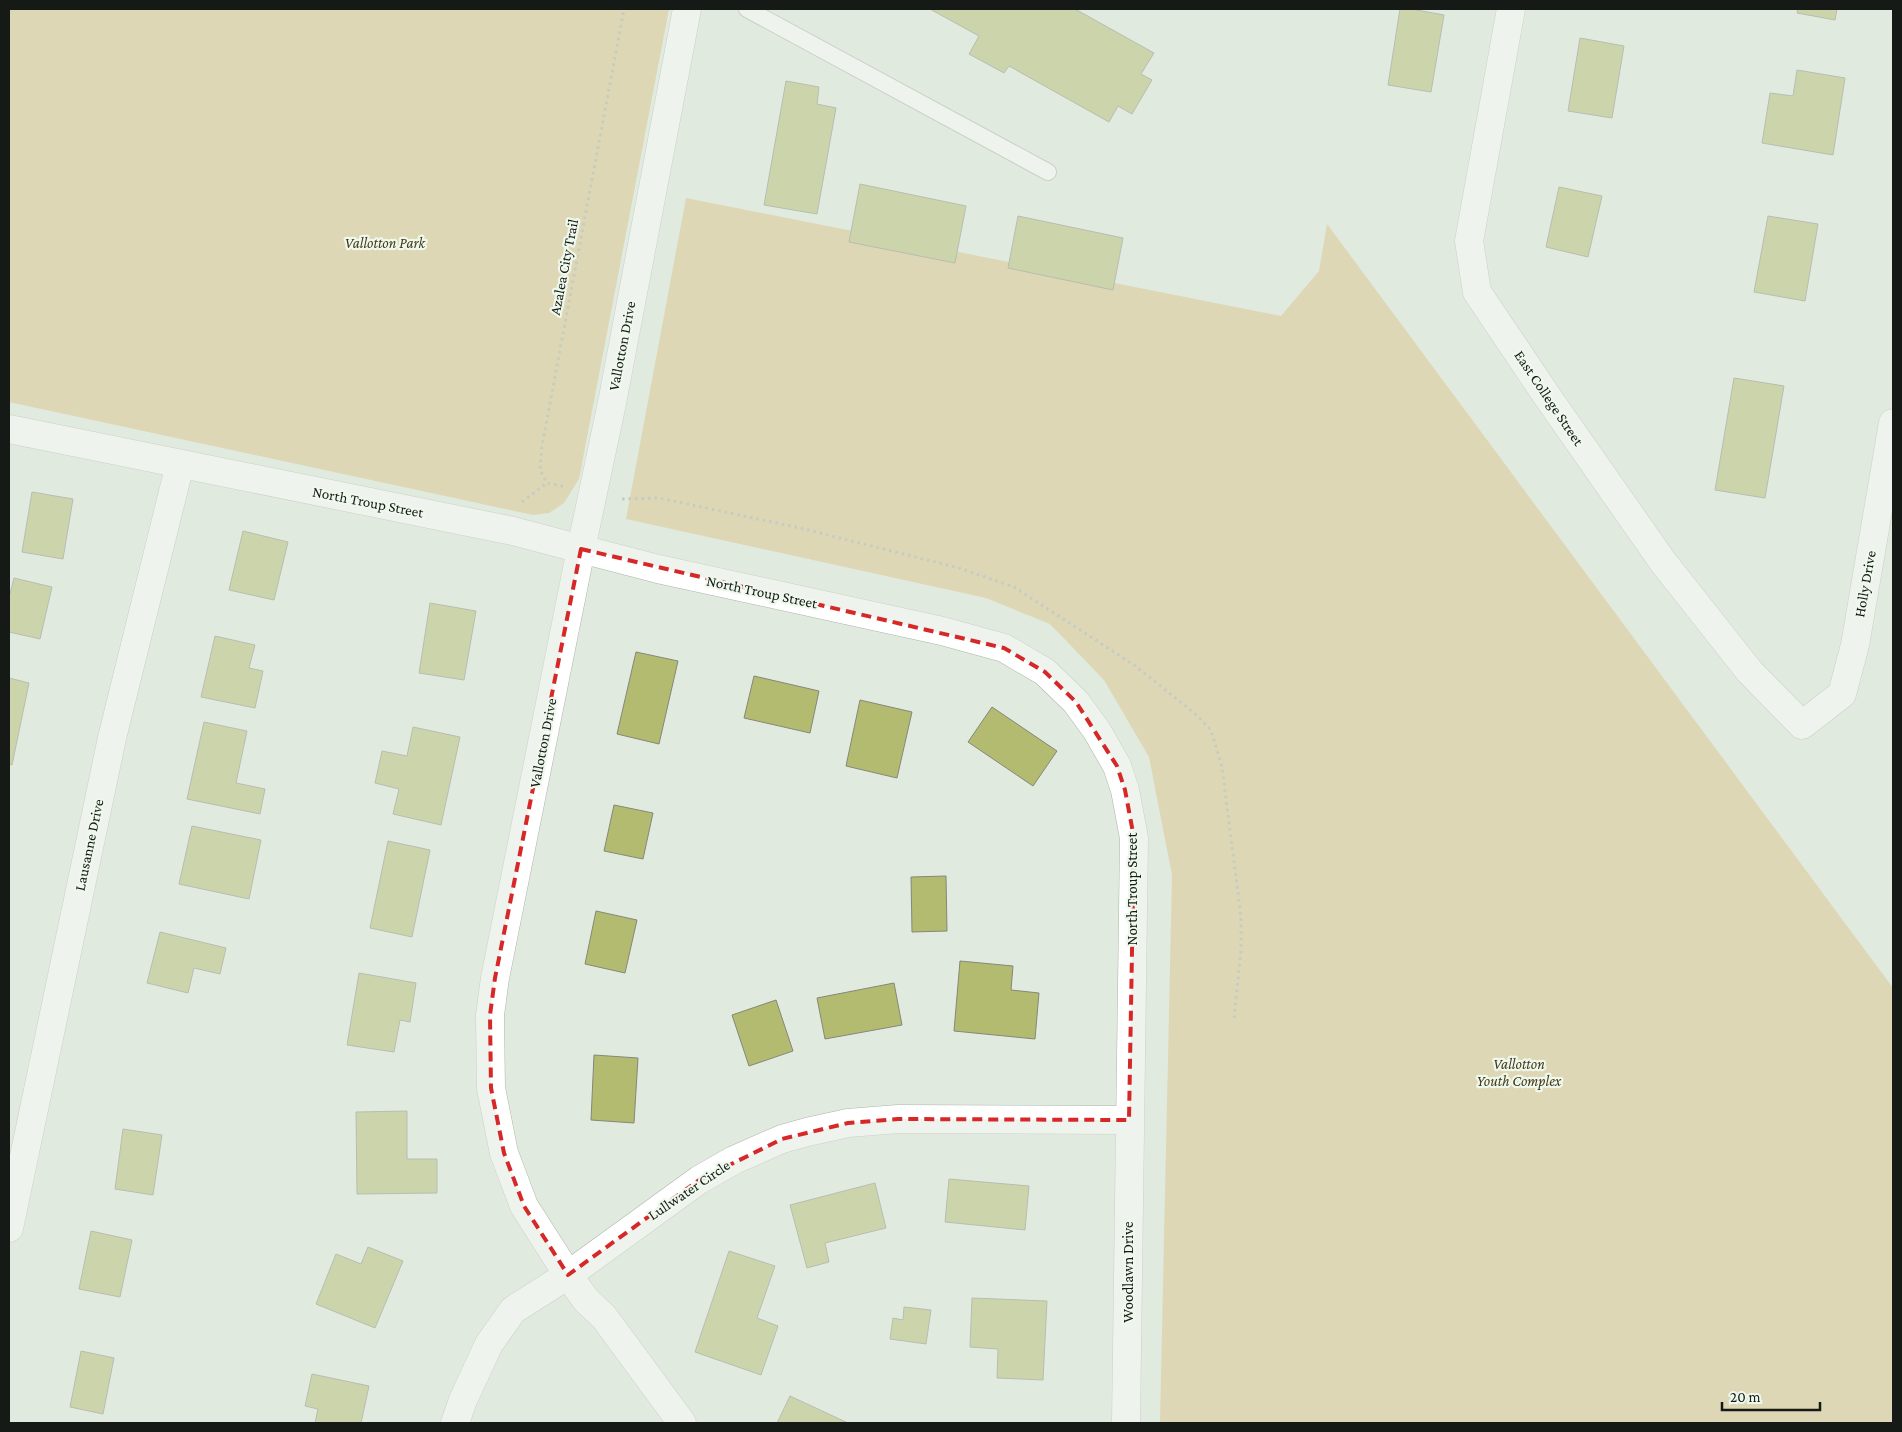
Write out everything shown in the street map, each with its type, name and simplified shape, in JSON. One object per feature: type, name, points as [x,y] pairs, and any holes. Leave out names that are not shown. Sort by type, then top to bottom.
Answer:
[{"type":"street","name":"Vallotton Drive","points":[[568,1275],[524,1206],[504,1153],[490,1088],[490,1015],[495,978],[582,549],[687,9]]},
{"type":"street","name":"East College Street","points":[[1511,9],[1469,242],[1477,292],[1549,400],[1663,562],[1750,672],[1802,725]]},
{"type":"street","name":"Holly Drive","points":[[1802,725],[1842,694],[1854,645],[1893,423]]},
{"type":"street","name":"North Troup Street","points":[[9,429],[513,531],[658,569],[942,631],[1004,648],[1045,672],[1076,702],[1097,731],[1117,766],[1125,790],[1134,838],[1129,1120]]},
{"type":"street","name":"Lausanne Drive","points":[[9,1228],[112,738],[180,464]]},
{"type":"street","name":"Lullwater Circle","points":[[568,1275],[699,1180],[734,1160],[807,1132],[848,1124],[898,1119],[1129,1120]]},
{"type":"street","name":"Woodlawn Drive","points":[[1126,1423],[1129,1120]]},
{"type":"street","points":[[455,1423],[463,1400],[489,1344],[513,1310],[568,1275],[586,1300],[604,1318],[682,1423]]},
{"type":"lane","points":[[747,9],[1048,172]]},
{"type":"path","name":"Azalea City Trail","points":[[593,493],[547,483],[540,470],[542,446],[624,9]]},
{"type":"highlighted area","points":[[581,549],[1004,648],[1045,672],[1076,702],[1117,766],[1125,790],[1134,838],[1129,1120],[898,1119],[848,1123],[782,1139],[699,1180],[568,1275],[524,1206],[504,1153],[491,1088],[490,1015],[495,978]]},
{"type":"green space","name":"Vallotton Park","points":[[9,9],[669,9],[579,479],[564,503],[549,513],[533,515],[9,402]]},
{"type":"green space","name":"Vallotton Youth Complex","points":[[686,198],[1281,316],[1319,271],[1327,224],[1893,988],[1893,1423],[1160,1423],[1172,875],[1149,757],[1104,680],[1050,624],[986,598],[626,519]]},
{"type":"building","points":[[930,9],[1075,9],[1154,53],[1141,74],[1152,80],[1132,114],[1118,106],[1109,122],[1009,66],[1004,73],[969,54],[979,36]]},
{"type":"building","points":[[1400,9],[1444,15],[1431,92],[1388,85]]},
{"type":"building","points":[[1798,9],[1837,9],[1835,20],[1797,13]]},
{"type":"building","points":[[1580,38],[1624,46],[1612,118],[1568,111]]},
{"type":"building","points":[[1797,70],[1845,78],[1833,155],[1762,143],[1770,93],[1793,96]]},
{"type":"building","points":[[786,81],[819,87],[817,104],[836,108],[817,214],[764,205]]},
{"type":"building","points":[[860,184],[966,206],[955,263],[849,242]]},
{"type":"building","points":[[1559,187],[1602,196],[1588,257],[1546,247]]},
{"type":"building","points":[[1018,216],[1123,238],[1113,290],[1008,268]]},
{"type":"building","points":[[1768,216],[1818,224],[1805,301],[1754,292]]},
{"type":"building","points":[[1734,378],[1784,386],[1765,498],[1715,490]]},
{"type":"building","points":[[32,492],[73,499],[63,559],[22,552]]},
{"type":"building","points":[[243,531],[288,542],[274,600],[229,590]]},
{"type":"building","points":[[14,578],[52,587],[40,639],[9,632],[9,594]]},
{"type":"building","points":[[430,603],[476,611],[464,680],[419,673]]},
{"type":"building","points":[[215,636],[255,645],[249,668],[263,671],[255,708],[201,697]]},
{"type":"building","points":[[636,652],[678,661],[659,744],[617,734]]},
{"type":"building","points":[[754,676],[819,691],[810,733],[744,718]]},
{"type":"building","points":[[9,678],[29,683],[12,765],[9,764]]},
{"type":"building","points":[[860,700],[912,712],[897,778],[846,766]]},
{"type":"building","points":[[992,707],[1057,751],[1033,786],[968,742]]},
{"type":"building","points":[[204,722],[247,731],[236,783],[265,789],[260,814],[187,799]]},
{"type":"building","points":[[413,727],[460,737],[441,825],[393,814],[399,789],[375,783],[382,751],[407,756]]},
{"type":"building","points":[[614,805],[653,813],[643,859],[604,851]]},
{"type":"building","points":[[192,826],[261,840],[249,899],[179,884]]},
{"type":"building","points":[[388,841],[430,850],[412,937],[370,928]]},
{"type":"building","points":[[946,876],[947,931],[912,932],[911,877]]},
{"type":"building","points":[[596,911],[637,920],[625,973],[585,964]]},
{"type":"building","points":[[160,932],[226,948],[220,974],[194,968],[188,993],[147,983]]},
{"type":"building","points":[[960,961],[1013,966],[1011,990],[1039,993],[1035,1039],[954,1031]]},
{"type":"building","points":[[359,973],[416,983],[410,1022],[400,1020],[394,1052],[347,1045]]},
{"type":"building","points":[[894,983],[902,1025],[825,1039],[817,998]]},
{"type":"building","points":[[776,1000],[793,1051],[749,1066],[732,1015]]},
{"type":"building","points":[[594,1055],[638,1058],[634,1123],[591,1120]]},
{"type":"building","points":[[407,1111],[407,1159],[437,1159],[437,1193],[357,1194],[356,1112]]},
{"type":"building","points":[[123,1129],[162,1135],[153,1195],[115,1189]]},
{"type":"building","points":[[949,1179],[1029,1186],[1025,1230],[945,1222]]},
{"type":"building","points":[[875,1183],[886,1228],[825,1243],[829,1262],[807,1268],[790,1205]]},
{"type":"building","points":[[91,1231],[132,1240],[120,1297],[79,1289]]},
{"type":"building","points":[[368,1247],[403,1261],[375,1328],[316,1304],[336,1254],[361,1264]]},
{"type":"building","points":[[729,1251],[775,1266],[757,1318],[778,1326],[761,1375],[695,1352]]},
{"type":"building","points":[[972,1298],[1047,1301],[1043,1380],[997,1378],[998,1349],[970,1347]]},
{"type":"building","points":[[904,1307],[931,1310],[926,1344],[890,1339],[893,1318],[903,1320]]},
{"type":"building","points":[[81,1351],[114,1358],[103,1414],[70,1407]]},
{"type":"building","points":[[312,1374],[369,1386],[361,1423],[315,1423],[318,1409],[305,1406]]},
{"type":"building","points":[[790,1396],[848,1423],[777,1423]]}]
